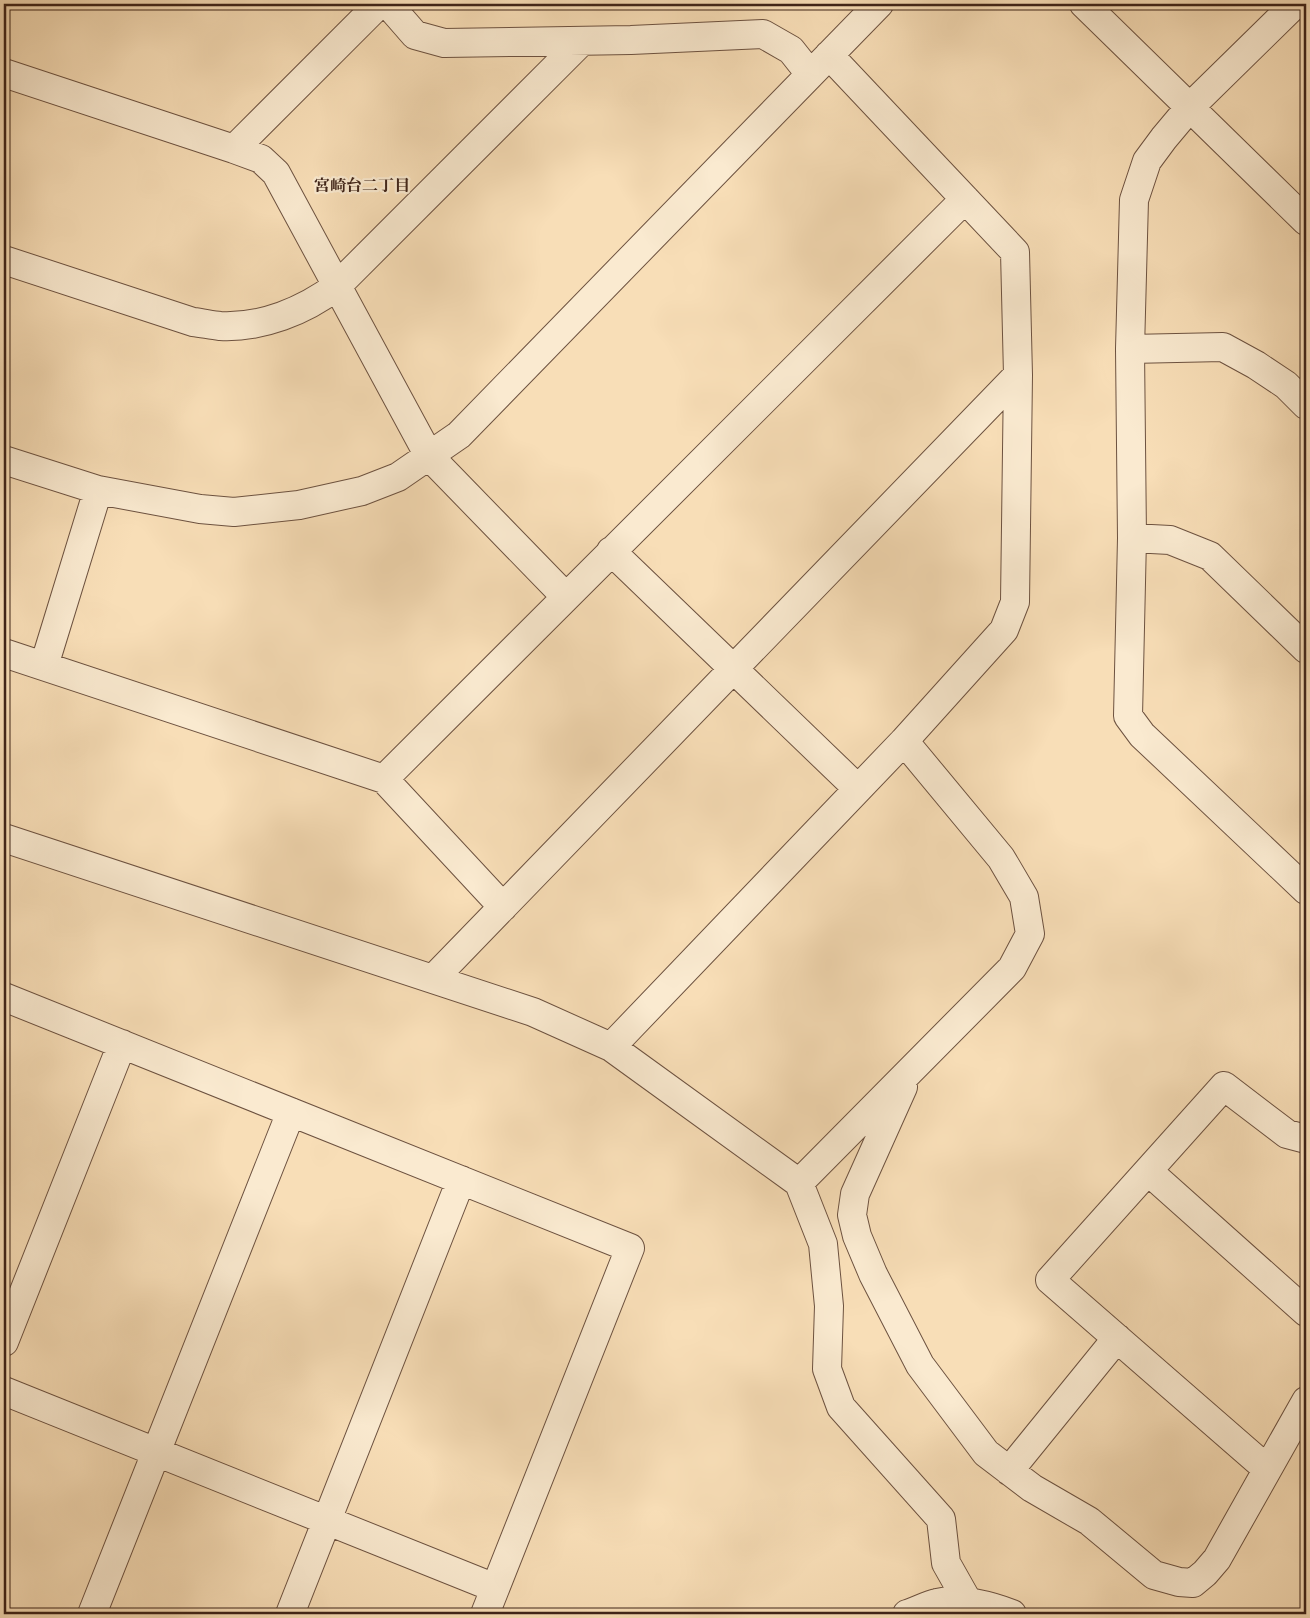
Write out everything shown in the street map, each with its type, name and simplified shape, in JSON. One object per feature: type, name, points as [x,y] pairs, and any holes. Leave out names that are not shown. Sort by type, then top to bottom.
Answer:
[{"type":"street","points":[[234,149],[379,4]]},
{"type":"street","points":[[388,4],[415,35],[444,43],[582,41],[762,34],[791,50],[810,74]]},
{"type":"street","points":[[4,460],[98,490],[234,512],[300,505],[362,491],[398,477],[459,435],[879,4]]},
{"type":"street","points":[[1084,4],[1306,221]]},
{"type":"street","points":[[1295,4],[1190,107],[1164,138],[1147,161],[1134,200],[1130,349],[1132,538],[1128,716],[1142,735],[1306,890]]},
{"type":"street","points":[[4,260],[193,322],[221,326],[248,324],[275,318],[300,309],[337,286],[582,41]]},
{"type":"street","points":[[610,1046],[904,741],[1004,630],[1015,602],[1018,375],[1015,252],[829,55]]},
{"type":"street","points":[[4,73],[261,159],[276,173],[429,456],[566,597]]},
{"type":"street","points":[[384,779],[965,199]]},
{"type":"street","points":[[1130,349],[1223,347],[1286,385],[1306,405]]},
{"type":"street","points":[[434,979],[1018,375]]},
{"type":"street","points":[[44,666],[98,490]]},
{"type":"street","points":[[1132,538],[1170,540],[1210,556],[1306,649]]},
{"type":"street","points":[[612,551],[858,789]]},
{"type":"street","points":[[4,653],[384,779],[503,907]]},
{"type":"street","points":[[799,1183],[1012,968],[1030,934],[1024,897],[1000,858],[904,741]]},
{"type":"street","points":[[4,838],[533,1012],[610,1046],[799,1183],[823,1244],[829,1306],[827,1369],[841,1407],[941,1519],[946,1563],[968,1602]]},
{"type":"street","points":[[4,997],[630,1248],[485,1614]]},
{"type":"street","points":[[4,1342],[122,1044]]},
{"type":"street","points":[[910,1072],[855,1194],[852,1216],[857,1236],[874,1274],[920,1365],[986,1453],[1032,1488],[1089,1521],[1154,1575],[1179,1582],[1193,1583],[1205,1574],[1217,1559],[1306,1401]]},
{"type":"street","points":[[1267,1469],[1050,1280],[1224,1086],[1287,1134],[1306,1139]]},
{"type":"street","points":[[92,1614],[291,1112]]},
{"type":"street","points":[[1148,1171],[1306,1312]]},
{"type":"street","points":[[290,1614],[461,1180]]},
{"type":"street","points":[[1009,1471],[1117,1338]]},
{"type":"street","points":[[4,1391],[495,1588]]},
{"type":"street","points":[[907,1614],[939,1602],[968,1602],[1012,1614]]},
{"type":"district","name":"宮崎台二丁目","points":[[362,185]]}]
